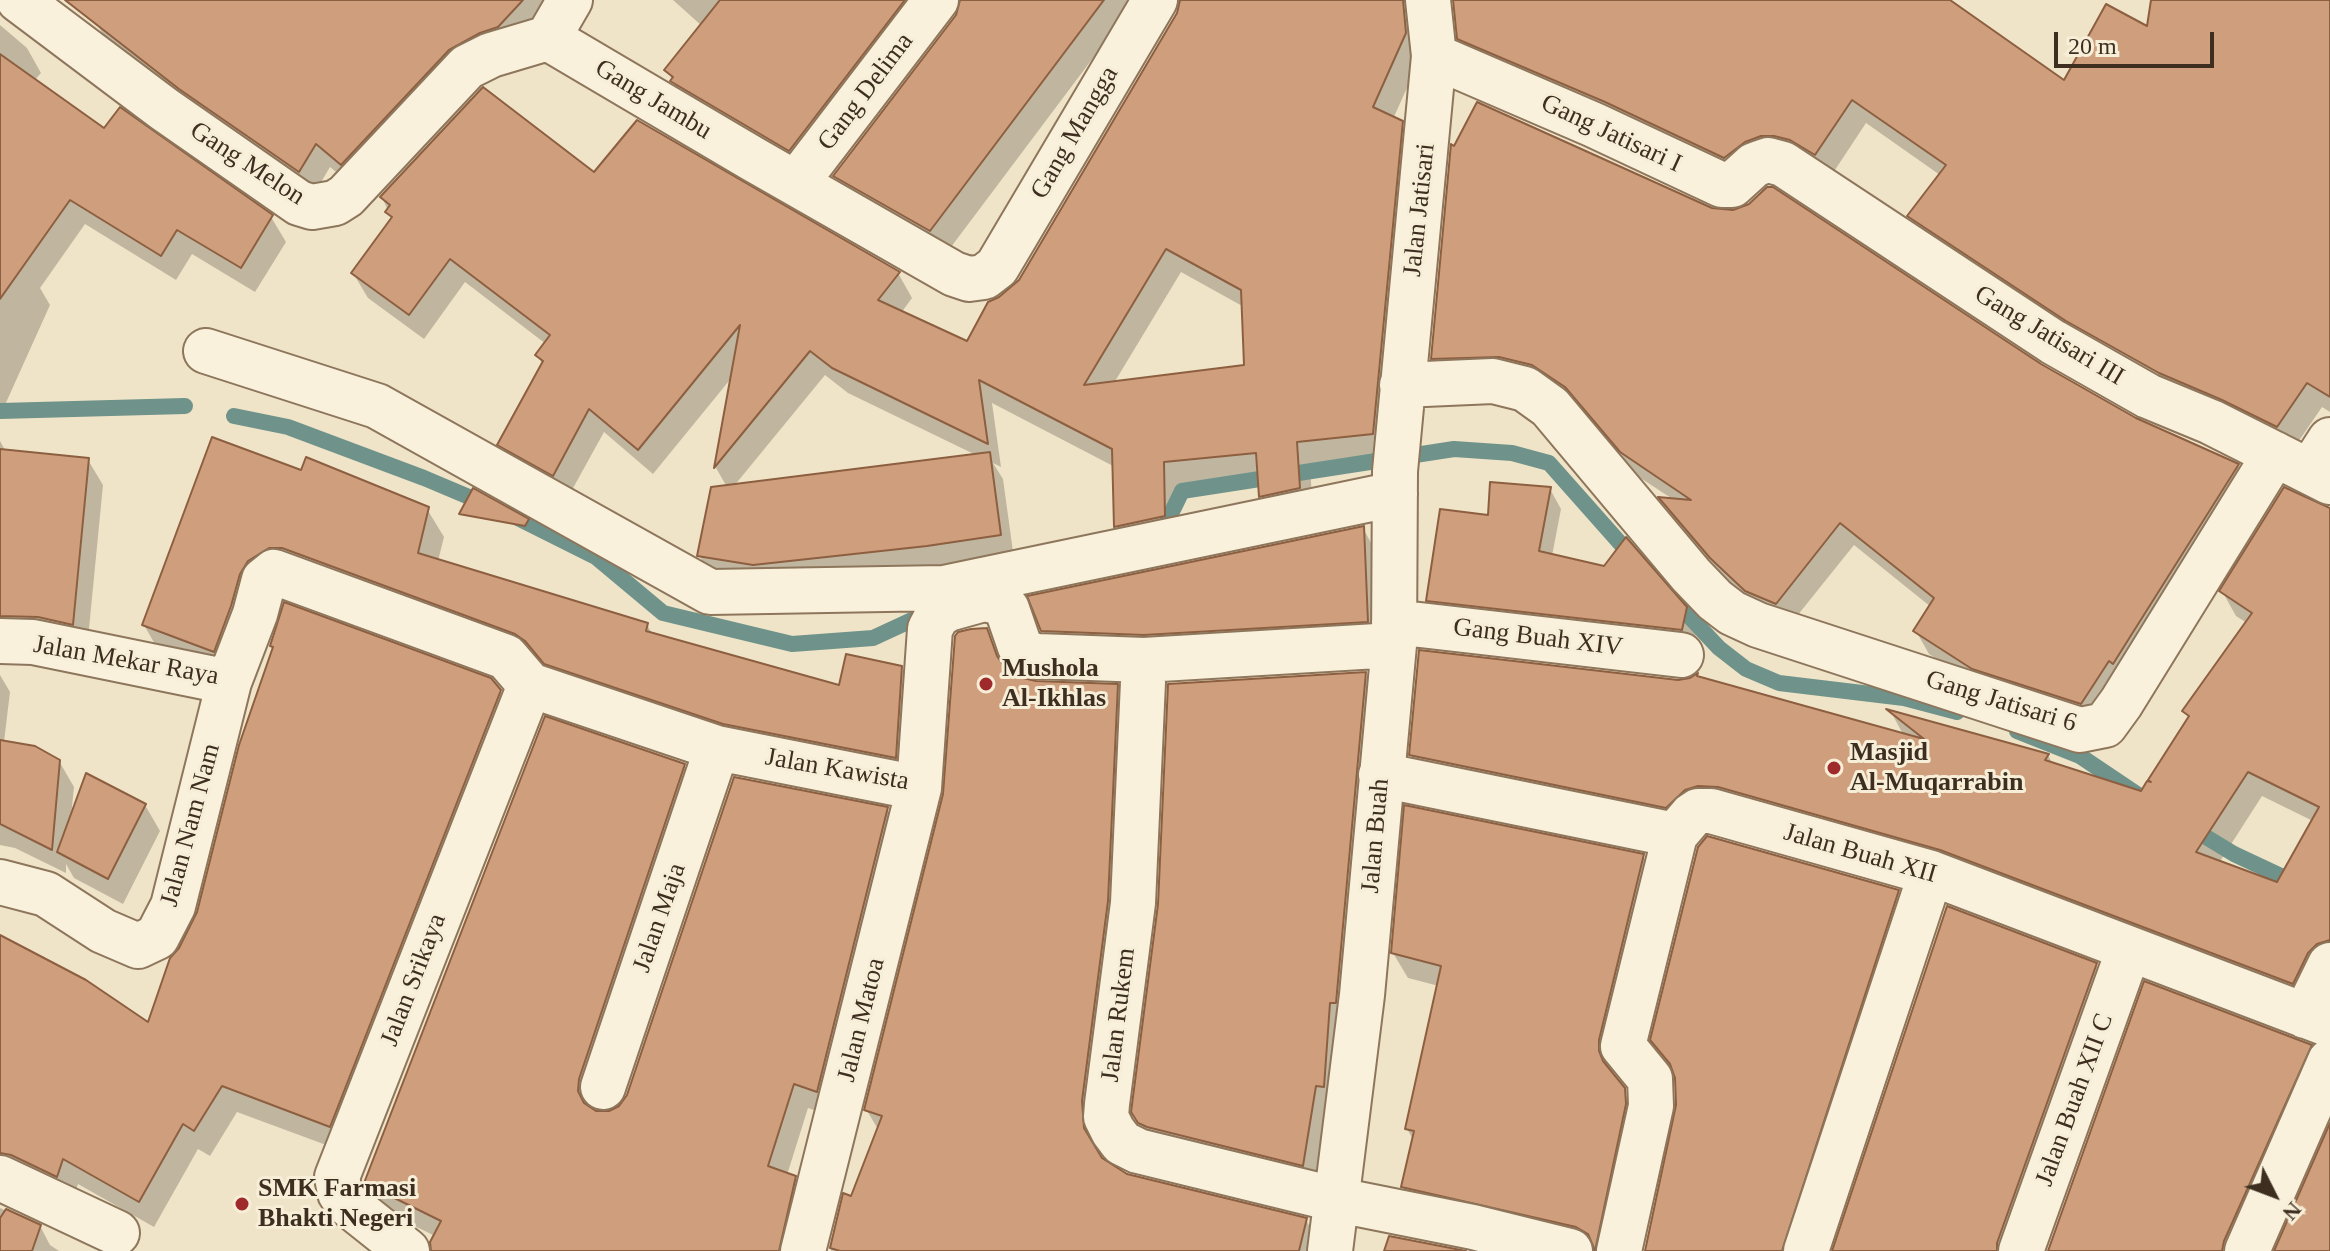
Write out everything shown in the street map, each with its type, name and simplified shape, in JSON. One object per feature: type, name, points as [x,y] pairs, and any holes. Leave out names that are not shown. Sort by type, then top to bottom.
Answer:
[{"type":"street","name":"Gang Melon","points":[[19,0],[164,109],[299,203],[312,207],[335,203],[346,196],[467,67],[491,55],[548,38]]},
{"type":"street","points":[[548,38],[570,0]]},
{"type":"street","name":"Gang Delima","points":[[796,183],[936,0]]},
{"type":"street","name":"Gang Mangga","points":[[997,267],[1155,0]]},
{"type":"street","name":"Jalan Jatisari","points":[[1400,402],[1434,56],[1428,0]]},
{"type":"street","name":"Gang Jambu","points":[[548,38],[954,274],[969,279],[984,277],[997,267]]},
{"type":"street","name":"Gang Jatisari I","points":[[1434,56],[1594,125],[1722,185],[1732,185],[1754,165],[1762,162],[1768,160],[1783,164]]},
{"type":"street","name":"Gang Jatisari III","points":[[1783,164],[2053,342],[2148,396],[2311,462]]},
{"type":"street","points":[[206,351],[377,406],[710,592],[944,588],[1395,483]]},
{"type":"street","name":"Gang Jatisari 6","points":[[1400,402],[1493,381],[1525,389],[1550,407],[1715,600],[1732,613],[1758,625],[2080,730],[2105,725],[2311,462]]},
{"type":"street","name":"Jalan Buah","points":[[1330,1251],[1362,995],[1394,633],[1395,483],[1400,402]]},
{"type":"street","name":"Jalan Kawista","points":[[274,572],[506,657],[530,685],[717,748],[919,788],[930,629],[942,612],[984,599],[992,600],[1007,609],[1020,647],[1037,656],[1144,660],[1394,633]]},
{"type":"street","name":"Jalan Mekar Raya","points":[[0,641],[33,642],[229,682],[255,614],[264,580],[274,572]]},
{"type":"street","name":"Gang Buah XIV","points":[[1394,633],[1681,655]]},
{"type":"street","name":"Jalan Rukem","points":[[1144,660],[1133,903],[1106,1117],[1122,1143],[1138,1151],[1338,1200],[1473,1227],[1570,1251]]},
{"type":"street","name":"Jalan Nam Nam","points":[[0,882],[46,894],[103,931],[138,946],[157,937],[173,906],[229,682]]},
{"type":"street","name":"Jalan Srikaya","points":[[407,1251],[348,1204],[340,1193],[337,1177],[530,685]]},
{"type":"street","name":"Jalan Maja","points":[[603,1087],[717,748]]},
{"type":"street","points":[[1381,775],[1675,835],[1623,1046],[1650,1079],[1651,1106],[1619,1251]]},
{"type":"street","name":"Jalan Matoa","points":[[803,1251],[919,788]]},
{"type":"street","name":"Jalan Buah XII","points":[[1675,835],[1692,815],[1698,811],[1711,811],[1931,873],[2318,1021]]},
{"type":"street","points":[[1806,1251],[1931,873]]},
{"type":"street","name":"Jalan Buah XII C","points":[[2021,1251],[2129,949]]},
{"type":"street","points":[[2318,1021],[2330,965]]},
{"type":"street","points":[[2247,1251],[2330,1061]]},
{"type":"street","points":[[0,1178],[117,1233]]},
{"type":"building","points":[[65,0],[523,0],[498,27],[449,50],[341,165],[316,144],[299,172],[179,89]]},
{"type":"building","points":[[720,0],[905,0],[789,151],[670,81],[673,77],[664,70]]},
{"type":"building","points":[[960,0],[1104,0],[930,231],[833,176],[956,15]]},
{"type":"building","points":[[1180,0],[1403,0],[1406,33],[1373,107],[1403,121],[1373,434],[1297,442],[1300,488],[1259,497],[1256,453],[1164,462],[1165,516],[1114,527],[1112,449],[979,380],[988,444],[832,368],[810,351],[714,468],[740,325],[638,450],[589,409],[553,476],[497,445],[543,361],[535,355],[550,335],[450,259],[409,315],[351,273],[392,217],[385,212],[390,205],[380,197],[483,87],[594,172],[637,120],[900,272],[878,300],[967,341],[988,302],[1019,280],[1177,13]],"holes":[[[1166,249],[1241,290],[1244,365],[1084,385]]]},
{"type":"building","points":[[1453,0],[1950,0],[2064,80],[2106,4],[2147,26],[2151,0],[2330,0],[2330,397],[2307,383],[2277,427],[2159,373],[2066,321],[1907,216],[1946,165],[1852,100],[1815,155],[1790,140],[1761,136],[1745,142],[1724,158],[1605,102],[1457,39]]},
{"type":"building","points":[[0,54],[104,128],[120,107],[273,215],[241,268],[177,230],[161,256],[70,200],[0,299]]},
{"type":"building","points":[[1477,102],[1712,208],[1733,210],[1749,204],[1767,187],[1773,187],[2041,364],[2136,418],[2239,464],[2113,664],[2109,661],[2081,704],[1972,669],[1913,631],[1934,598],[1840,523],[1776,604],[1745,591],[1710,558],[1658,497],[1691,500],[1620,452],[1565,387],[1532,365],[1499,357],[1431,359],[1451,144],[1454,146]]},
{"type":"building","points":[[212,437],[301,470],[306,457],[429,507],[418,553],[648,623],[646,631],[839,685],[846,654],[902,666],[896,758],[723,724],[544,664],[515,634],[282,548],[269,548],[248,561],[240,574],[214,652],[142,625]]},
{"type":"building","points":[[0,449],[89,458],[73,625],[38,617],[0,616]]},
{"type":"building","points":[[990,452],[1001,535],[753,565],[697,556],[711,487]]},
{"type":"building","points":[[1490,482],[1551,487],[1539,551],[1604,566],[1626,537],[1687,607],[1682,630],[1426,601],[1440,509],[1488,515]]},
{"type":"building","points":[[2284,487],[2330,508],[2330,940],[2317,944],[2308,953],[2293,984],[1940,850],[1718,787],[1698,786],[1685,790],[1666,808],[1409,755],[1419,650],[1678,680],[1698,673],[1697,676],[1924,739],[1886,709],[2049,754],[2045,760],[2141,791],[2147,781],[2151,782],[2148,780],[2189,716],[2182,711],[2252,613],[2219,591]],"holes":[[[2248,772],[2319,807],[2277,882],[2196,852]]]},
{"type":"building","points":[[473,488],[529,519],[525,526],[459,514]]},
{"type":"building","points":[[1364,526],[1368,622],[1144,635],[1041,631],[1027,596]]},
{"type":"building","points":[[284,602],[491,678],[501,690],[330,1127],[222,1086],[194,1131],[183,1124],[139,1202],[63,1159],[57,1177],[11,1155],[0,1153],[0,935],[86,980],[148,1022],[170,958],[179,948],[197,912],[239,745],[273,647],[270,646]]},
{"type":"building","points":[[987,628],[997,656],[1004,666],[1019,677],[1036,681],[1118,684],[1108,901],[1082,1101],[1084,1128],[1102,1158],[1127,1174],[1307,1218],[1299,1251],[840,1251],[830,1248],[843,1193],[851,1196],[882,1116],[864,1110],[943,794],[955,636],[958,632]]},
{"type":"building","points":[[1366,672],[1336,1003],[1330,1003],[1324,1087],[1316,1086],[1303,1166],[1138,1123],[1131,1112],[1158,904],[1168,684]]},
{"type":"building","points":[[545,716],[685,764],[579,1079],[578,1091],[584,1103],[596,1111],[609,1111],[619,1106],[627,1095],[734,777],[888,807],[817,1092],[794,1084],[768,1166],[796,1176],[779,1251],[431,1251],[430,1242],[441,1221],[364,1183]]},
{"type":"building","points":[[0,740],[35,746],[60,760],[52,850],[0,824]]},
{"type":"building","points":[[86,773],[146,804],[108,879],[57,852]]},
{"type":"building","points":[[1404,805],[1644,854],[1599,1040],[1603,1061],[1625,1088],[1626,1104],[1595,1251],[1588,1234],[1576,1227],[1401,1187],[1414,1131],[1405,1129],[1441,966],[1391,953]]},
{"type":"building","points":[[1707,836],[1899,890],[1782,1251],[1645,1251],[1676,1105],[1675,1078],[1670,1064],[1650,1040],[1698,847]]},
{"type":"building","points":[[1947,906],[2097,963],[1997,1243],[1997,1251],[1832,1251]]},
{"type":"building","points":[[2144,981],[2312,1045],[2222,1251],[2048,1251]]},
{"type":"building","points":[[2330,1123],[2330,1251],[2274,1251]]},
{"type":"building","points":[[6,1209],[41,1225],[32,1251],[0,1251],[0,1218]]},
{"type":"building","points":[[1389,1236],[1466,1251],[1384,1251]]},
{"type":"waterway","points":[[0,411],[185,406]]},
{"type":"waterway","points":[[234,416],[288,427],[488,505]]},
{"type":"waterway","points":[[1166,524],[1182,491],[1454,449],[1512,453],[1549,463],[1635,560]]},
{"type":"waterway","points":[[510,514],[596,557],[663,613],[792,644],[873,638],[927,613]]},
{"type":"waterway","points":[[1671,597],[1719,648],[1746,669],[1779,683],[1904,698],[1957,712]]},
{"type":"waterway","points":[[2017,731],[2080,756],[2141,797]]},
{"type":"waterway","points":[[2188,826],[2234,854],[2330,899]]},
{"type":"place","name":"Mushola Al-Ikhlas","points":[[986,684]]},
{"type":"place","name":"Masjid Al-Muqarrabin","points":[[1834,768]]},
{"type":"place","name":"SMK Farmasi Bhakti Negeri","points":[[242,1204]]}]
